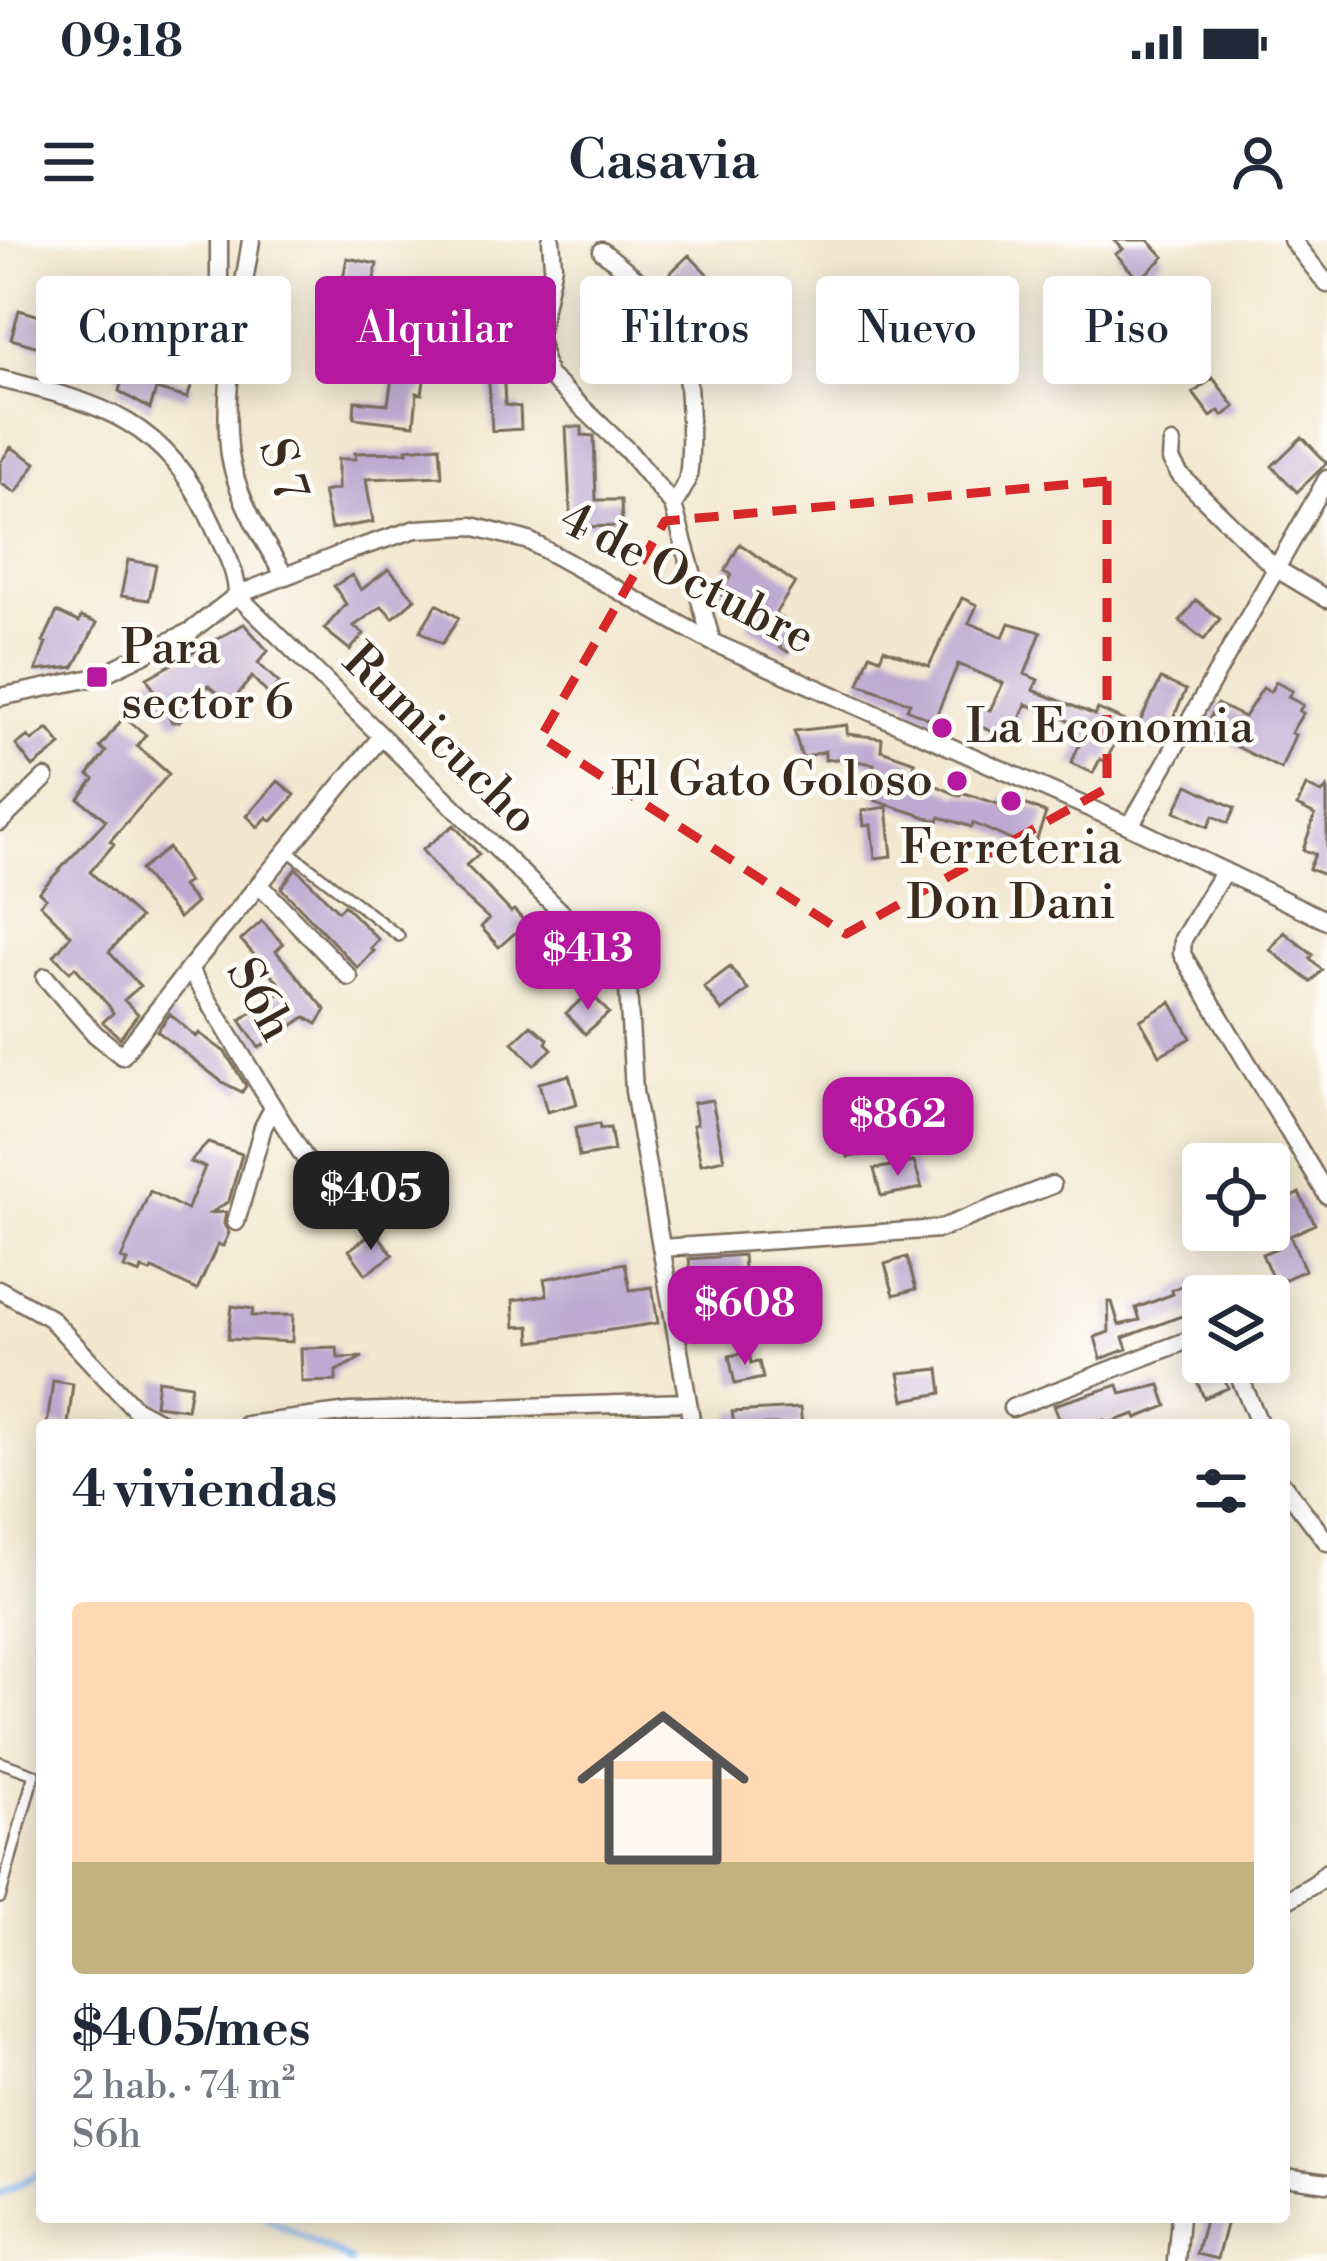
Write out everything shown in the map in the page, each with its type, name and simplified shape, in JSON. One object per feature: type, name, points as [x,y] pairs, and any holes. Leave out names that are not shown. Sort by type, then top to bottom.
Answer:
[{"type":"street","points":[[219,240],[219,276]]},
{"type":"street","name":"S 7","points":[[246,276],[251,240]]},
{"type":"street","points":[[551,240],[553,265],[538,336],[547,374],[628,452],[673,505],[712,642]]},
{"type":"street","points":[[1292,240],[1327,284]]},
{"type":"street","points":[[602,251],[677,323],[681,336],[689,460],[687,479],[673,505]]},
{"type":"street","points":[[0,379],[80,398],[138,426],[179,463],[237,578],[238,595]]},
{"type":"street","name":"S 7","points":[[230,384],[229,450],[237,483],[285,576]]},
{"type":"street","points":[[1172,444],[1171,460],[1180,475],[1275,568],[1327,599]]},
{"type":"street","points":[[1130,826],[1327,479]]},
{"type":"street","name":"4 de Octubre","points":[[0,697],[45,691],[113,670],[190,631],[238,595],[285,576],[416,529],[472,526],[530,541],[712,642],[1130,826],[1327,921]]},
{"type":"street","name":"Rumicucho","points":[[238,595],[598,949],[628,988],[634,1091],[691,1419]]},
{"type":"street","name":"S6h","points":[[333,1202],[272,1110],[253,1069],[189,968],[382,737]]},
{"type":"street","points":[[0,822],[45,778]]},
{"type":"street","points":[[1224,871],[1183,938],[1183,954],[1327,1195]]},
{"type":"street","points":[[259,884],[349,977]]},
{"type":"street","points":[[45,977],[95,1034],[122,1056],[189,968]]},
{"type":"street","points":[[236,1222],[272,1110]]},
{"type":"street","points":[[662,1248],[939,1229],[1052,1185]]},
{"type":"street","points":[[0,1290],[50,1318],[136,1417]]},
{"type":"street","points":[[1012,1408],[1182,1342]]},
{"type":"street","points":[[1241,1383],[1256,1419]]},
{"type":"street","points":[[363,1418],[688,1402]]},
{"type":"street","points":[[1290,1494],[1327,1542]]},
{"type":"street","points":[[1290,1898],[1327,1872]]},
{"type":"street","points":[[1290,2178],[1327,2183]]},
{"type":"street","points":[[1176,2261],[1179,2223]]},
{"type":"lane","points":[[287,850],[399,936]]},
{"type":"lane","points":[[0,1762],[34,1774],[0,1898]]},
{"type":"highlighted area","points":[[1107,481],[1107,788],[846,934],[541,737],[665,521]]},
{"type":"building","points":[[1114,240],[1148,240],[1164,257],[1143,276],[1135,276],[1116,254],[1123,249]]},
{"type":"building","points":[[689,255],[709,276],[667,276]]},
{"type":"building","points":[[347,258],[377,264],[375,276],[344,276]]},
{"type":"building","points":[[19,310],[36,315],[36,346],[11,339]]},
{"type":"building","points":[[1211,380],[1235,407],[1223,416],[1219,411],[1211,417],[1193,393],[1211,384]]},
{"type":"building","points":[[121,384],[192,384],[187,398],[156,389],[150,409],[119,391]]},
{"type":"building","points":[[391,384],[424,384],[422,394],[417,393],[414,425],[354,418],[355,401],[388,404]]},
{"type":"building","points":[[489,384],[504,384],[505,405],[520,407],[521,429],[492,431]]},
{"type":"building","points":[[566,427],[582,427],[582,435],[594,436],[596,500],[621,500],[622,526],[571,527]]},
{"type":"building","points":[[1302,437],[1327,463],[1297,492],[1272,466]]},
{"type":"building","points":[[440,446],[442,476],[366,479],[373,522],[331,529],[323,492],[338,489],[338,459],[356,459],[355,453]]},
{"type":"building","points":[[11,447],[36,463],[16,493],[0,483],[0,463]]},
{"type":"building","points":[[740,544],[795,583],[775,614],[802,632],[788,652],[747,626],[753,618],[719,593],[732,575],[725,571]]},
{"type":"building","points":[[128,560],[156,565],[149,600],[121,596]]},
{"type":"building","points":[[389,569],[415,599],[393,618],[382,606],[354,626],[364,634],[350,650],[324,629],[346,604],[334,586],[352,575],[361,590]]},
{"type":"building","points":[[962,598],[977,605],[969,623],[1003,637],[1009,623],[1041,632],[1025,674],[1038,680],[1033,690],[1095,715],[1098,709],[1125,721],[1106,762],[1100,759],[1093,773],[1071,763],[1087,728],[1026,704],[1012,739],[970,723],[978,705],[990,710],[1003,683],[958,664],[934,721],[907,709],[910,703],[859,684],[870,654],[880,658],[884,649],[929,666]]},
{"type":"building","points":[[1196,600],[1220,619],[1204,640],[1180,621]]},
{"type":"building","points":[[437,604],[459,618],[442,644],[420,631]]},
{"type":"building","points":[[57,612],[79,622],[81,617],[97,623],[74,667],[36,671],[43,642]]},
{"type":"building","points":[[244,624],[268,651],[258,663],[279,683],[268,694],[252,677],[231,703],[208,685],[179,722],[172,722],[147,678]]},
{"type":"building","points":[[1161,679],[1186,690],[1164,738],[1137,728]]},
{"type":"building","points":[[1276,682],[1292,691],[1288,697],[1303,705],[1281,769],[1204,730],[1217,704],[1244,717],[1263,688],[1270,692]]},
{"type":"building","points":[[124,717],[146,735],[137,746],[169,774],[110,841],[114,844],[90,872],[140,918],[109,952],[140,986],[124,1000],[138,1014],[120,1038],[103,1022],[113,1013],[109,1006],[75,967],[70,972],[54,956],[71,935],[40,904],[46,898],[39,892],[106,820],[79,799],[94,779],[88,775],[106,752],[100,747]]},
{"type":"building","points":[[847,725],[847,734],[882,738],[881,750],[915,762],[914,766],[933,775],[930,783],[1001,805],[1005,796],[1046,813],[1033,850],[973,823],[972,827],[940,817],[938,821],[876,801],[874,764],[855,761],[855,757],[825,760],[825,751],[802,758],[794,731]]},
{"type":"building","points":[[48,729],[61,745],[33,767],[16,745]]},
{"type":"building","points":[[278,781],[295,795],[272,821],[267,817],[258,827],[247,816]]},
{"type":"building","points":[[1188,785],[1235,808],[1228,823],[1213,816],[1208,827],[1175,811]]},
{"type":"building","points":[[1306,786],[1322,793],[1327,788],[1327,876],[1309,869],[1315,854],[1303,850],[1315,815],[1297,806]]},
{"type":"building","points":[[887,807],[892,856],[875,858],[871,825],[864,826],[862,811]]},
{"type":"building","points":[[454,825],[479,854],[466,865],[526,923],[499,947],[481,927],[489,919],[422,850]]},
{"type":"building","points":[[168,848],[188,882],[182,886],[196,903],[179,918],[140,870]]},
{"type":"building","points":[[296,868],[338,911],[344,905],[379,940],[358,968],[281,888]]},
{"type":"building","points":[[262,921],[283,944],[276,951],[326,1010],[317,1024],[305,1017],[259,1048],[240,1020],[285,990],[241,940]]},
{"type":"building","points":[[1284,932],[1313,955],[1310,958],[1322,970],[1311,982],[1270,950]]},
{"type":"building","points":[[730,967],[748,990],[722,1011],[704,987]]},
{"type":"building","points":[[590,992],[609,1013],[585,1034],[566,1013]]},
{"type":"building","points":[[1171,1002],[1191,1038],[1160,1055],[1140,1020]]},
{"type":"building","points":[[170,1014],[196,1037],[199,1033],[225,1052],[246,1086],[242,1092],[157,1031]]},
{"type":"building","points":[[531,1025],[552,1049],[534,1065],[513,1042]]},
{"type":"building","points":[[569,1075],[577,1104],[547,1112],[539,1083]]},
{"type":"building","points":[[712,1100],[724,1159],[701,1164],[693,1103]]},
{"type":"building","points":[[874,1115],[880,1152],[848,1157],[842,1120]]},
{"type":"building","points":[[599,1124],[600,1129],[610,1128],[614,1151],[579,1157],[575,1128]]},
{"type":"building","points":[[208,1143],[242,1154],[229,1201],[211,1213],[226,1212],[224,1224],[229,1233],[223,1246],[218,1244],[197,1290],[152,1269],[142,1269],[140,1274],[124,1268],[127,1261],[121,1259],[150,1191],[187,1210],[205,1167],[190,1162]]},
{"type":"building","points":[[914,1162],[922,1188],[881,1196],[874,1169]]},
{"type":"building","points":[[1299,1193],[1315,1224],[1290,1236],[1290,1198]]},
{"type":"building","points":[[375,1231],[393,1255],[366,1274],[349,1250]]},
{"type":"building","points":[[1290,1236],[1305,1270],[1290,1277],[1271,1275],[1262,1254],[1290,1251]]},
{"type":"building","points":[[743,1255],[746,1295],[713,1300],[719,1336],[696,1339],[693,1317],[698,1317],[689,1259]]},
{"type":"building","points":[[907,1257],[916,1289],[894,1295],[885,1264]]},
{"type":"building","points":[[625,1263],[630,1290],[652,1287],[658,1323],[531,1342],[530,1326],[515,1327],[513,1300],[547,1295],[544,1279]]},
{"type":"building","points":[[1182,1285],[1182,1316],[1123,1338],[1127,1349],[1101,1359],[1095,1337],[1109,1332],[1108,1302],[1112,1302],[1119,1325],[1140,1320],[1136,1308],[1173,1294]]},
{"type":"building","points":[[232,1306],[253,1309],[252,1316],[293,1315],[292,1342],[228,1339]]},
{"type":"building","points":[[337,1347],[338,1358],[363,1357],[336,1371],[336,1381],[302,1382],[301,1348]]},
{"type":"building","points":[[749,1352],[751,1363],[759,1362],[763,1378],[735,1384],[729,1356]]},
{"type":"building","points":[[939,1369],[942,1393],[904,1400],[899,1373]]},
{"type":"building","points":[[158,1380],[191,1385],[187,1409],[155,1405]]},
{"type":"building","points":[[53,1381],[73,1384],[69,1419],[48,1419]]},
{"type":"building","points":[[1198,1383],[1226,1383],[1228,1388],[1204,1398]]},
{"type":"building","points":[[1118,1385],[1121,1394],[1160,1385],[1167,1406],[1137,1418],[1135,1414],[1120,1419],[1060,1419],[1054,1405]]},
{"type":"building","points":[[800,1408],[801,1419],[733,1419],[732,1412]]},
{"type":"building","points":[[1204,2223],[1226,2223],[1217,2259],[1196,2254]]},
{"type":"waterway","points":[[0,2194],[36,2175]]},
{"type":"waterway","points":[[277,2223],[350,2261]]},
{"type":"place","name":"Para sector 6","points":[[97,677]]},
{"type":"place","name":"La Economia","points":[[942,728]]},
{"type":"place","name":"El Gato Goloso","points":[[957,781]]},
{"type":"place","name":"Ferreteria Don Dani","points":[[1011,801]]}]
